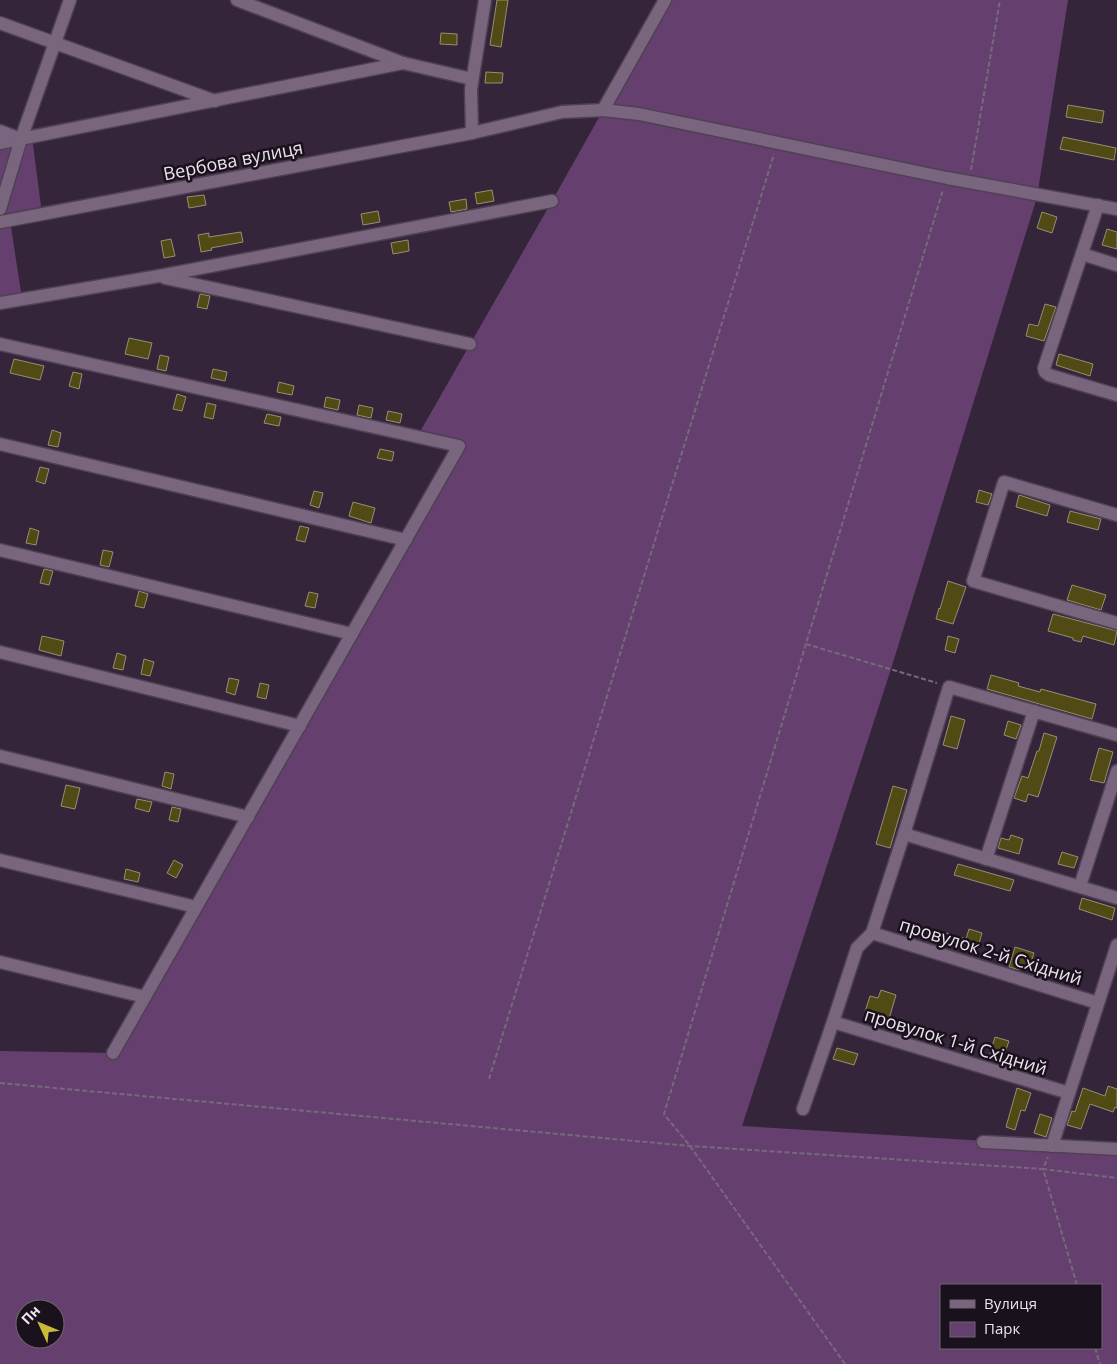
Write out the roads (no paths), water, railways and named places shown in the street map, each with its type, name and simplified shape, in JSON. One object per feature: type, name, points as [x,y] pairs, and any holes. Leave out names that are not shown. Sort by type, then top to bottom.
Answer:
[{"type":"street","points":[[0,209],[21,139],[70,0]]},
{"type":"street","points":[[237,0],[403,63],[472,79]]},
{"type":"street","points":[[472,132],[471,89],[485,0]]},
{"type":"street","points":[[603,110],[665,0]]},
{"type":"street","points":[[0,23],[215,101]]},
{"type":"street","points":[[0,143],[403,63]]},
{"type":"street","name":"Вербова вулиця","points":[[0,222],[472,132],[562,112],[603,110],[638,114],[947,178],[1117,208]]},
{"type":"street","points":[[0,131],[21,139]]},
{"type":"street","points":[[0,303],[159,276],[552,202]]},
{"type":"street","points":[[1098,205],[1044,368],[1045,372],[1049,375],[1117,395]]},
{"type":"street","points":[[1082,254],[1117,265]]},
{"type":"street","points":[[159,276],[470,344]]},
{"type":"street","points":[[0,344],[459,446],[113,1053]]},
{"type":"street","points":[[0,444],[406,540]]},
{"type":"street","points":[[1117,515],[1004,482],[973,581],[1117,623]]},
{"type":"street","points":[[0,550],[352,634]]},
{"type":"street","points":[[0,652],[300,726]]},
{"type":"street","points":[[803,1109],[834,1022],[857,948],[872,933],[949,687],[1117,734]]},
{"type":"street","points":[[986,859],[1034,711]]},
{"type":"street","points":[[0,756],[248,817]]},
{"type":"street","points":[[1080,886],[1117,771]]},
{"type":"street","points":[[904,834],[1117,898]]},
{"type":"street","points":[[0,860],[196,907]]},
{"type":"street","name":"провулок 2-й Східний","points":[[872,933],[1098,1003]]},
{"type":"street","points":[[1052,1146],[1098,1003],[1114,964],[1117,945]]},
{"type":"street","points":[[0,962],[145,997]]},
{"type":"street","name":"провулок 1-й Східний","points":[[834,1022],[1069,1094]]},
{"type":"street","points":[[983,1142],[1117,1149]]}]
